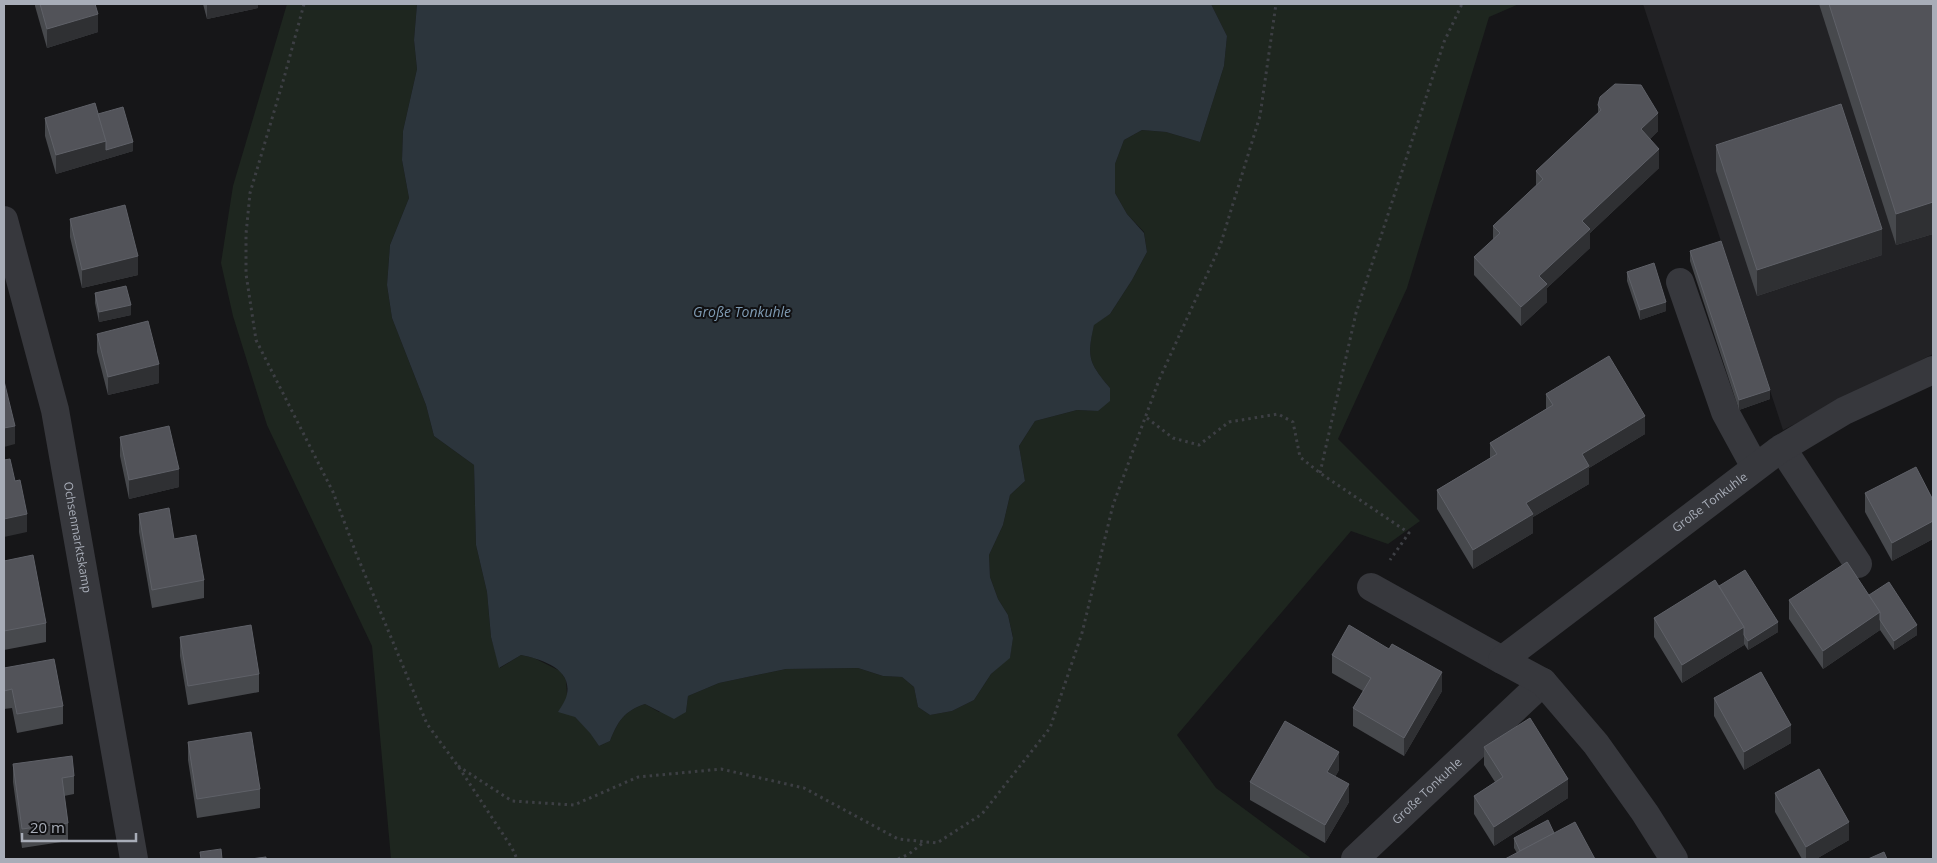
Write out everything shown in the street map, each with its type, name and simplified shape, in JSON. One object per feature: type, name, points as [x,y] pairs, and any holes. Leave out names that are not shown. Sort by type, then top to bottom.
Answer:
[{"type":"street","name":"Ochsenmarktskamp","points":[[4,220],[55,410],[134,859]]},
{"type":"street","points":[[1680,282],[1725,412],[1755,467]]},
{"type":"street","name":"Große Tonkuhle","points":[[1502,660],[1782,448],[1844,411],[1933,370]]},
{"type":"street","points":[[1782,448],[1858,564]]},
{"type":"street","points":[[1371,587],[1543,682],[1596,744],[1645,813],[1674,859]]},
{"type":"street","name":"Große Tonkuhle","points":[[1355,859],[1543,682]]},
{"type":"path","points":[[304,4],[250,193],[246,234],[246,274],[256,340],[333,492],[370,588],[427,724],[458,766],[512,848],[517,859]]},
{"type":"path","points":[[458,766],[512,801],[574,806],[638,778],[721,769],[804,788],[898,839],[924,842],[937,843],[982,814],[1050,728],[1082,633],[1113,505],[1147,418],[1159,380],[1220,246],[1260,116],[1276,4]]},
{"type":"path","points":[[1320,473],[1356,312],[1444,42],[1462,4]]},
{"type":"path","points":[[1147,418],[1173,438],[1199,445],[1229,422],[1278,414],[1293,422],[1300,457],[1320,473],[1409,533]]},
{"type":"path","points":[[898,859],[909,854],[924,842]]},
{"type":"shaded area","points":[[287,4],[417,4],[414,40],[417,69],[403,131],[402,160],[409,198],[390,245],[387,285],[392,318],[426,405],[434,436],[474,465],[476,545],[487,592],[491,637],[500,668],[521,655],[534,658],[560,671],[566,680],[567,695],[575,717],[590,732],[599,746],[610,741],[616,728],[627,714],[645,704],[659,712],[686,712],[688,696],[719,683],[786,669],[858,668],[883,676],[902,677],[914,687],[918,707],[930,715],[952,711],[974,700],[991,674],[1010,657],[1013,637],[1008,615],[998,599],[990,577],[989,555],[1003,525],[1010,495],[1025,481],[1019,446],[1035,421],[1077,410],[1098,411],[1110,388],[1097,372],[1091,359],[1090,344],[1094,324],[1110,314],[1147,252],[1144,232],[1127,214],[1115,193],[1115,164],[1124,140],[1142,130],[1166,132],[1200,142],[1224,66],[1227,36],[1211,4],[1519,4],[1489,17],[1407,288],[1338,439],[1420,521],[1388,544],[1351,531],[1177,735],[1216,788],[1312,859],[391,859],[372,646],[267,425],[233,316],[221,263],[233,186]]},
{"type":"shaded area","points":[[1643,4],[1933,4],[1933,354],[1783,430]]},
{"type":"water","name":"Große Tonkuhle","points":[[417,4],[1211,4],[1227,36],[1224,66],[1200,142],[1166,132],[1142,130],[1124,140],[1115,164],[1115,193],[1127,214],[1144,233],[1147,252],[1110,314],[1094,325],[1090,345],[1091,359],[1097,372],[1110,388],[1110,401],[1098,411],[1077,410],[1035,421],[1019,446],[1025,481],[1010,495],[1003,525],[989,555],[990,577],[998,599],[1008,615],[1013,638],[1010,658],[991,674],[974,700],[952,711],[930,715],[918,707],[914,687],[902,677],[883,676],[858,668],[786,669],[719,683],[688,696],[686,712],[674,719],[645,704],[627,714],[616,728],[610,741],[599,746],[575,717],[558,712],[567,694],[565,678],[560,671],[545,662],[521,655],[499,668],[491,637],[487,592],[476,545],[474,465],[434,436],[426,405],[392,318],[387,285],[390,245],[409,198],[402,160],[403,131],[417,69],[414,40]]},
{"type":"building","points":[[40,4],[95,4],[98,14],[47,29]]},
{"type":"building","points":[[1829,4],[1933,4],[1933,202],[1896,214]]},
{"type":"building","points":[[1615,84],[1641,85],[1658,113],[1641,129],[1659,149],[1582,221],[1590,229],[1539,276],[1547,284],[1521,307],[1474,257],[1500,233],[1493,226],[1543,179],[1536,171],[1601,110],[1598,105],[1600,97]]},
{"type":"building","points":[[95,103],[106,141],[56,155],[45,118]]},
{"type":"building","points":[[1841,104],[1882,229],[1757,270],[1716,145]]},
{"type":"building","points":[[123,107],[133,142],[106,150],[106,141],[98,114]]},
{"type":"building","points":[[125,205],[138,256],[82,270],[70,219]]},
{"type":"building","points":[[1721,241],[1770,390],[1739,400],[1690,251]]},
{"type":"building","points":[[1654,263],[1666,302],[1640,310],[1627,272]]},
{"type":"building","points":[[126,286],[131,305],[99,312],[95,293]]},
{"type":"building","points":[[148,321],[159,364],[108,377],[97,334]]},
{"type":"building","points":[[1609,356],[1645,416],[1582,454],[1589,466],[1526,503],[1533,514],[1473,550],[1437,490],[1497,454],[1490,443],[1553,405],[1546,394]]},
{"type":"building","points":[[4,381],[15,426],[4,428]]},
{"type":"building","points":[[169,426],[179,469],[129,480],[120,437]]},
{"type":"building","points":[[10,459],[15,481],[20,480],[27,514],[4,519],[4,460]]},
{"type":"building","points":[[1916,467],[1933,500],[1933,521],[1892,543],[1865,493]]},
{"type":"building","points":[[169,508],[174,539],[196,535],[204,580],[152,590],[139,514]]},
{"type":"building","points":[[33,555],[46,623],[4,631],[4,561]]},
{"type":"building","points":[[1847,562],[1880,612],[1823,651],[1789,600]]},
{"type":"building","points":[[1745,570],[1778,622],[1748,641],[1744,635],[1744,627],[1719,586]]},
{"type":"building","points":[[1715,580],[1744,627],[1682,665],[1654,618]]},
{"type":"building","points":[[1889,582],[1917,625],[1894,641],[1880,620],[1880,612],[1869,595]]},
{"type":"building","points":[[251,625],[259,674],[188,686],[180,637]]},
{"type":"building","points":[[1349,625],[1389,649],[1392,644],[1442,672],[1404,738],[1353,708],[1371,678],[1332,655]]},
{"type":"building","points":[[54,659],[63,706],[17,714],[12,689],[4,691],[4,668]]},
{"type":"building","points":[[1761,672],[1791,725],[1744,752],[1714,698]]},
{"type":"building","points":[[1530,718],[1568,779],[1494,827],[1474,796],[1503,777],[1484,747]]},
{"type":"building","points":[[1285,721],[1339,752],[1327,772],[1349,784],[1325,825],[1250,782]]},
{"type":"building","points":[[251,732],[260,789],[197,799],[188,742]]},
{"type":"building","points":[[72,756],[74,776],[62,778],[68,823],[22,829],[13,764]]},
{"type":"building","points":[[1819,769],[1849,822],[1806,847],[1775,793]]},
{"type":"building","points":[[1548,820],[1554,833],[1520,851],[1514,838]]},
{"type":"building","points":[[1575,822],[1595,859],[1505,859]]},
{"type":"building","points":[[221,849],[222,859],[201,859],[200,852]]},
{"type":"building","points":[[1884,852],[1887,859],[1868,859]]}]
